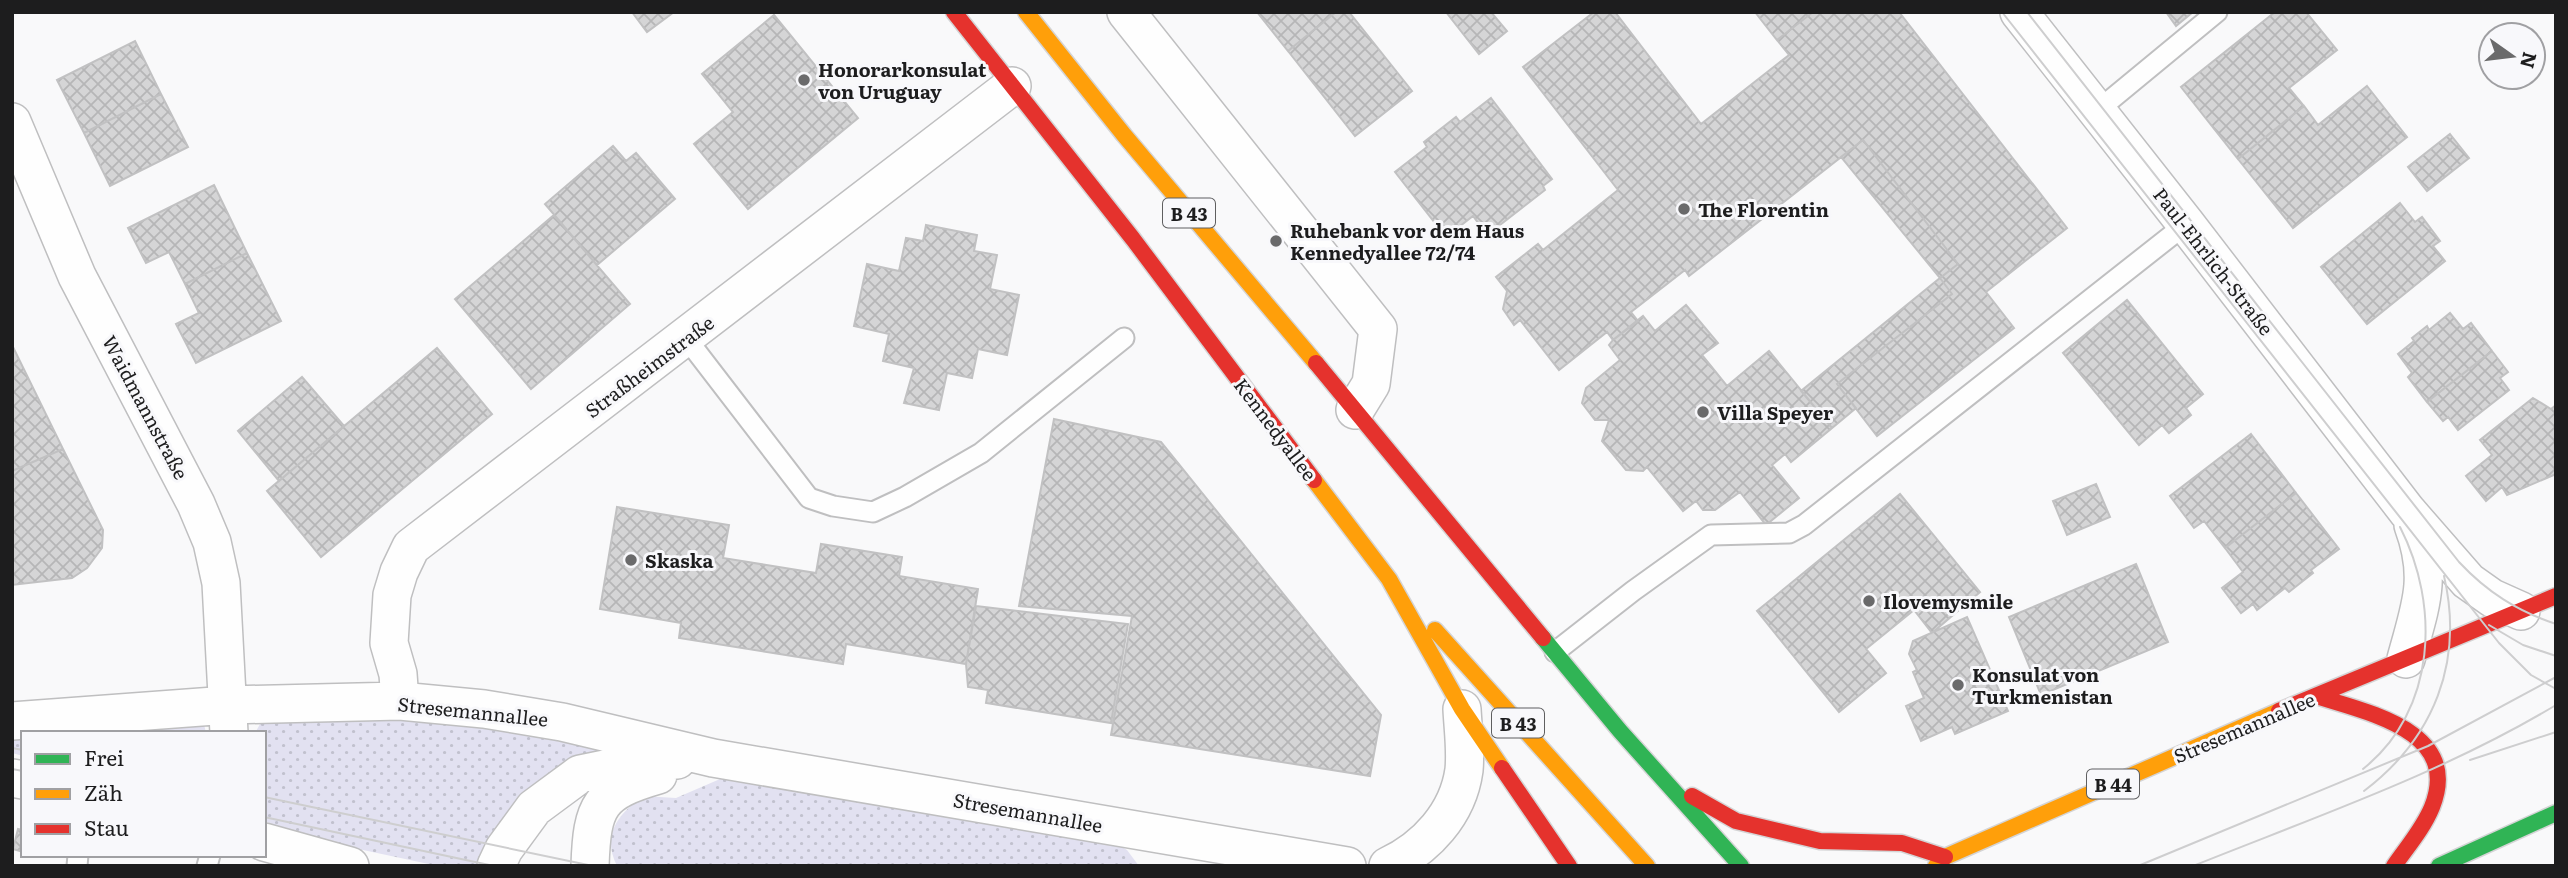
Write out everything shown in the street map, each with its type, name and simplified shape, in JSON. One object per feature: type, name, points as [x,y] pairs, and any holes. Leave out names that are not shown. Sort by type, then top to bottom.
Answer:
[{"type":"main road","name":"Kennedyallee","points":[[954,12],[1141,250],[1389,579],[1462,709],[1569,866]]},
{"type":"main road","name":"B 43","points":[[1026,12],[1124,135],[1620,731],[1741,866]]},
{"type":"main road","name":"B 43","points":[[1389,579],[1647,866]]},
{"type":"main road","name":"Stresemannallee","points":[[1940,862],[2316,696],[2542,602]]},
{"type":"main road","points":[[2316,696],[2408,730],[2424,741],[2434,757],[2440,779],[2433,805],[2394,866]]},
{"type":"main road","points":[[1670,784],[1735,821],[1820,841],[1902,843],[1940,862]]},
{"type":"main road","points":[[2439,866],[2556,813]]},
{"type":"street","points":[[1126,12],[1378,329],[1371,384],[1355,410]]},
{"type":"street","name":"Paul-Ehrlich-Straße","points":[[2018,12],[2186,224],[2407,511],[2468,581],[2492,598],[2542,602]]},
{"type":"street","name":"Straßheimstraße","points":[[400,702],[398,674],[389,643],[392,595],[411,547],[1013,86]]},
{"type":"street","name":"Waidmannstraße","points":[[12,122],[78,276],[196,504],[212,542],[221,583],[229,719]]},
{"type":"street","name":"Paul-Ehrlich-Straße","points":[[2406,659],[2423,597],[2425,578],[2421,549],[2407,511]]},
{"type":"street","name":"Stresemannallee","points":[[12,720],[229,719],[400,702],[484,709],[562,722],[713,758],[1347,866]]},
{"type":"street","points":[[1388,866],[1422,846],[1436,832],[1454,802],[1464,771],[1462,709]]},
{"type":"street","name":"Stresemannallee","points":[[496,866],[504,849],[534,808],[580,774],[638,762],[713,758]]},
{"type":"street","name":"Stresemannallee","points":[[590,866],[592,829],[603,801],[628,784],[713,758]]},
{"type":"street","points":[[1136,831],[1162,856],[1164,866]]},
{"type":"street","points":[[266,843],[350,866]]},
{"type":"lane","points":[[2097,111],[2217,12]]},
{"type":"lane","points":[[1555,652],[1633,591],[1711,536],[1788,533],[1804,525],[2186,224]]},
{"type":"lane","points":[[685,338],[808,498],[833,506],[873,512],[905,497],[981,453],[1124,338]]},
{"type":"lane","points":[[2542,602],[2556,574]]},
{"type":"shaded area","points":[[394,716],[470,724],[640,749],[485,866],[438,866],[288,834],[266,821],[266,731],[256,731],[264,717]]},
{"type":"shaded area","points":[[199,720],[204,724],[206,731],[22,731]]},
{"type":"shaded area","points":[[21,732],[21,755],[12,753],[12,739]]},
{"type":"shaded area","points":[[727,776],[1103,836],[1127,850],[1139,866],[617,866],[611,844],[612,835],[620,818],[634,803],[643,796],[676,798]]},
{"type":"building","points":[[632,12],[674,12],[647,32]]},
{"type":"building","points":[[1257,12],[1336,12],[1288,51]]},
{"type":"building","points":[[1336,12],[1349,12],[1412,91],[1355,136],[1288,51]]},
{"type":"building","points":[[1446,12],[1491,12],[1507,31],[1479,54]]},
{"type":"building","name":"The Florentin","points":[[1594,12],[1615,12],[1701,124],[1789,55],[1777,40],[1813,12],[1899,12],[2067,228],[1986,292],[2014,328],[1877,436],[1837,384],[1952,294],[1940,278],[1958,264],[1863,140],[1689,276],[1685,270],[1631,312],[1638,321],[1613,340],[1607,332],[1559,370],[1520,320],[1514,325],[1503,309],[1507,291],[1496,277],[1538,244],[1543,250],[1618,190],[1523,67]]},
{"type":"building","points":[[1755,12],[1813,12],[1777,40]]},
{"type":"building","points":[[2166,12],[2193,12],[2176,26]]},
{"type":"building","points":[[2275,12],[2306,12],[2337,50],[2289,88],[2304,106],[2238,159],[2181,87]]},
{"type":"building","points":[[774,15],[858,118],[748,209],[694,144],[733,112],[702,74]]},
{"type":"building","points":[[135,41],[161,94],[84,133],[57,80]]},
{"type":"building","points":[[2367,86],[2407,137],[2293,228],[2238,159],[2304,106],[2318,125]]},
{"type":"building","points":[[161,94],[188,147],[110,186],[84,133]]},
{"type":"building","points":[[1491,98],[1552,179],[1543,186],[1545,190],[1487,235],[1473,216],[1446,237],[1395,172],[1427,147],[1424,142],[1456,117],[1460,122]]},
{"type":"building","points":[[2450,134],[2469,158],[2427,191],[2408,167]]},
{"type":"building","points":[[1863,140],[1958,264],[1940,278],[1841,157]]},
{"type":"building","points":[[613,146],[626,161],[636,153],[675,199],[597,265],[545,204]]},
{"type":"building","points":[[214,185],[247,253],[185,284],[169,252],[146,263],[128,228]]},
{"type":"building","points":[[2400,203],[2415,222],[2422,217],[2440,241],[2433,246],[2445,261],[2367,324],[2321,267]]},
{"type":"building","points":[[554,215],[630,304],[531,389],[455,299]]},
{"type":"building","points":[[926,225],[977,235],[974,251],[997,255],[990,289],[1019,295],[1007,355],[978,349],[972,378],[947,373],[939,410],[904,403],[914,368],[883,361],[889,334],[854,326],[867,264],[899,271],[906,238],[923,241]]},
{"type":"building","points":[[247,253],[281,321],[196,363],[176,324],[199,313],[185,284]]},
{"type":"building","points":[[1940,278],[1952,294],[1837,384],[1856,408],[1832,428],[1801,391]]},
{"type":"building","points":[[2127,300],[2203,394],[2186,408],[2191,415],[2169,433],[2162,425],[2139,445],[2063,353]]},
{"type":"building","name":"Villa Speyer","points":[[1686,305],[1718,343],[1702,355],[1727,386],[1769,351],[1832,428],[1791,462],[1785,454],[1772,465],[1799,498],[1766,525],[1740,492],[1715,510],[1703,510],[1696,501],[1683,511],[1647,467],[1643,471],[1626,470],[1602,441],[1609,420],[1595,420],[1582,403],[1586,388],[1620,360],[1609,345],[1613,340],[1643,316],[1655,331]]},
{"type":"building","points":[[2450,313],[2463,329],[2471,323],[2492,351],[2427,402],[2408,377],[2412,373],[2398,354],[2427,326],[2429,330]]},
{"type":"building","points":[[12,345],[63,449],[12,471]]},
{"type":"building","points":[[437,348],[492,414],[321,557],[267,491]]},
{"type":"building","points":[[2492,351],[2508,372],[2500,378],[2509,390],[2458,430],[2448,417],[2443,421],[2427,402]]},
{"type":"building","points":[[302,377],[344,426],[279,481],[238,431]]},
{"type":"building","points":[[2533,398],[2551,409],[2556,405],[2556,474],[2507,495],[2502,487],[2486,501],[2466,476],[2492,455],[2480,440]]},
{"type":"building","points":[[1054,419],[1161,442],[1381,715],[1370,776],[1111,735],[1132,616],[1019,606]]},
{"type":"building","points":[[2251,434],[2296,493],[2225,548],[2204,521],[2194,528],[2170,496]]},
{"type":"building","points":[[63,449],[103,530],[102,548],[87,568],[72,578],[12,585],[12,471]]},
{"type":"building","points":[[2096,484],[2110,517],[2067,535],[2053,501]]},
{"type":"building","points":[[2296,493],[2339,549],[2311,570],[2313,573],[2289,592],[2285,588],[2257,610],[2253,604],[2241,613],[2222,588],[2243,572],[2225,548]]},
{"type":"building","name":"Ilovemysmile","points":[[1900,494],[1980,592],[1932,633],[1914,610],[1866,649],[1886,673],[1839,712],[1757,611]]},
{"type":"building","points":[[617,507],[729,525],[723,558],[816,573],[821,544],[902,557],[899,576],[978,589],[966,664],[846,644],[843,664],[679,638],[681,623],[600,609]]},
{"type":"building","points":[[2136,564],[2168,642],[2041,695],[2009,617]]},
{"type":"building","points":[[976,606],[1128,624],[1111,723],[986,703],[988,690],[968,687],[966,664]]},
{"type":"building","name":"Konsulat von Turkmenistan","points":[[1967,617],[2008,711],[1955,734],[1952,727],[1921,741],[1906,706],[1924,698],[1913,672],[1917,670],[1909,654],[1913,641]]},
{"type":"building","points":[[18,829],[21,830],[21,851],[13,849]]},
{"type":"tram line","points":[[2002,12],[2499,643],[2531,675],[2556,689]]},
{"type":"tram line","points":[[2027,12],[2459,562],[2480,583],[2503,599],[2556,624]]},
{"type":"tram line","points":[[2363,769],[2387,745],[2406,717],[2418,687],[2424,655],[2422,589],[2413,557],[2400,527]]},
{"type":"tram line","points":[[2364,791],[2409,747],[2438,696],[2446,668],[2450,638],[2444,576]]},
{"type":"tram line","points":[[2489,625],[2523,645],[2556,656]]},
{"type":"tram line","points":[[2138,866],[2428,746],[2556,677]]},
{"type":"tram line","points":[[2193,866],[2424,773],[2556,705]]},
{"type":"tram line","points":[[2470,760],[2556,732]]},
{"type":"tram line","points":[[12,748],[21,750]]},
{"type":"tram line","points":[[12,769],[21,771]]},
{"type":"tram line","points":[[266,797],[593,866]]},
{"type":"tram line","points":[[266,817],[494,866]]},
{"type":"traffic: fast","points":[[1543,638],[1620,731],[1741,866]]},
{"type":"traffic: fast","points":[[2439,866],[2556,813]]},
{"type":"traffic: slow","points":[[1026,12],[1124,135],[1316,363]]},
{"type":"traffic: slow","points":[[1314,480],[1389,579],[1462,709],[1502,768]]},
{"type":"traffic: slow","points":[[1435,630],[1647,866]]},
{"type":"traffic: slow","points":[[1936,866],[1945,857],[2279,711]]},
{"type":"traffic: jam","points":[[954,12],[1133,239],[1314,480]]},
{"type":"traffic: jam","points":[[1316,363],[1543,638]]},
{"type":"traffic: jam","points":[[2279,711],[2556,596]]},
{"type":"traffic: jam","points":[[2316,696],[2361,710],[2405,729],[2422,743],[2434,760],[2438,781],[2432,807],[2394,866]]},
{"type":"traffic: jam","points":[[1502,768],[1569,866]]},
{"type":"traffic: jam","points":[[1692,796],[1736,821],[1820,841],[1902,843],[1945,857]]},
{"type":"place","name":"Honorarkonsulat von Uruguay","points":[[804,80]]},
{"type":"place","name":"The Florentin","points":[[1684,209]]},
{"type":"place","name":"Ruhebank vor dem Haus Kennedyallee 72/74","points":[[1276,241]]},
{"type":"place","name":"Villa Speyer","points":[[1703,412]]},
{"type":"place","name":"Skaska","points":[[631,560]]},
{"type":"place","name":"Ilovemysmile","points":[[1869,601]]},
{"type":"place","name":"Konsulat von Turkmenistan","points":[[1958,685]]}]
